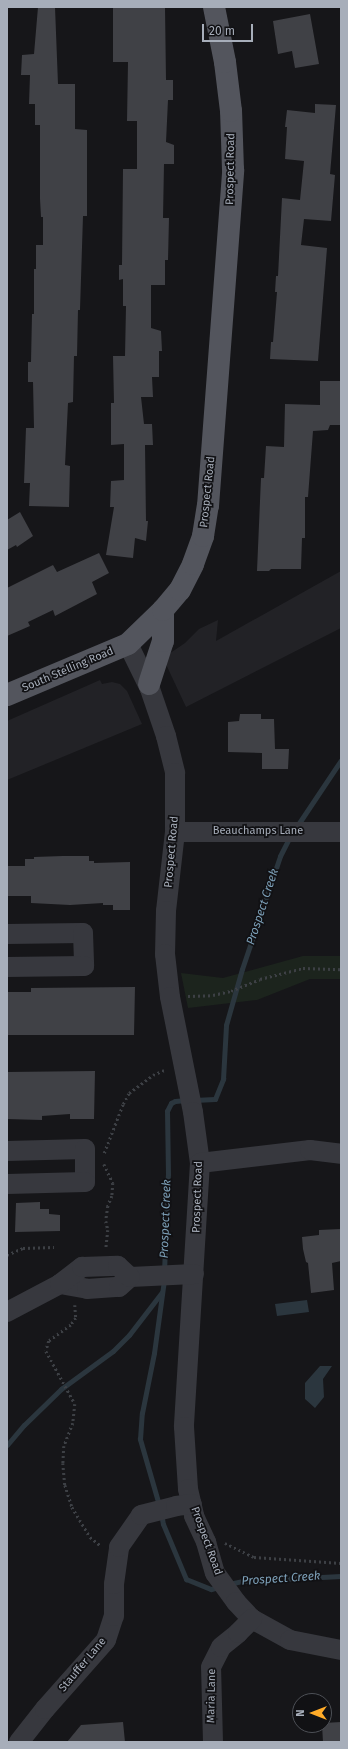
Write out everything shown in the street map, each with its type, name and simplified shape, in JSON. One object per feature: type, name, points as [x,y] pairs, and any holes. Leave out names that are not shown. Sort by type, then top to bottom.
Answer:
[{"type":"main road","name":"Prospect Road","points":[[128,644],[163,610],[180,590],[193,564],[203,536],[208,506],[233,170],[231,111],[225,62],[214,7]]},
{"type":"main road","points":[[149,684],[163,641],[163,610]]},
{"type":"main road","name":"South Stelling Road","points":[[7,695],[128,644]]},
{"type":"street","name":"Prospect Road","points":[[128,644],[149,684],[166,736],[175,773],[175,832],[166,911],[165,954],[170,997],[193,1112],[200,1163],[184,1427],[188,1489],[194,1516],[206,1542],[215,1573],[236,1602],[252,1619],[290,1640],[341,1650]]},
{"type":"street","name":"Beauchamps Lane","points":[[175,832],[341,832]]},
{"type":"street","points":[[7,934],[83,933],[84,966],[7,967]]},
{"type":"street","points":[[7,1151],[85,1149],[85,1182],[7,1184]]},
{"type":"street","points":[[200,1163],[310,1150],[341,1154]]},
{"type":"street","points":[[7,1312],[60,1284],[87,1289],[119,1287],[130,1277],[164,1274],[194,1274]]},
{"type":"street","name":"Stauffer Lane","points":[[19,1742],[45,1709],[106,1640],[114,1616],[114,1584],[119,1547],[142,1515],[163,1509],[192,1504]]},
{"type":"street","name":"Maria Lane","points":[[213,1742],[211,1666],[221,1647],[238,1634],[252,1619]]},
{"type":"path","points":[[170,997],[213,995],[243,988],[260,980],[302,968],[341,969]]},
{"type":"path","points":[[105,1250],[108,1230],[106,1221],[108,1206],[112,1196],[113,1183],[104,1164],[104,1155],[123,1104],[129,1093],[153,1075],[164,1070]]},
{"type":"path","points":[[7,1255],[23,1248],[54,1247]]},
{"type":"path","points":[[75,1304],[76,1318],[71,1325],[50,1341],[46,1351],[75,1404],[74,1423],[64,1446],[63,1463],[66,1485],[72,1507],[90,1537],[103,1547]]},
{"type":"path","points":[[206,1542],[227,1543],[254,1557],[341,1563]]},
{"type":"shaded area","points":[[341,571],[341,628],[186,707],[163,658],[185,643],[199,629],[218,620],[216,641]]},
{"type":"shaded area","points":[[100,680],[102,684],[112,682],[120,684],[127,691],[142,724],[7,780],[7,721]]},
{"type":"shaded area","points":[[303,956],[341,956],[341,979],[310,979],[257,1000],[188,1008],[181,973],[223,978]]},
{"type":"shaded area","points":[[307,1300],[309,1312],[277,1316],[275,1304]]},
{"type":"shaded area","points":[[320,1366],[332,1366],[323,1379],[324,1397],[315,1408],[305,1399],[305,1383]]},
{"type":"building","points":[[38,7],[55,7],[58,84],[75,84],[75,129],[87,130],[87,216],[83,216],[77,356],[74,356],[73,402],[68,403],[65,465],[70,466],[69,507],[29,506],[30,483],[24,483],[26,428],[34,428],[33,382],[28,382],[28,362],[31,362],[36,245],[43,245],[43,217],[41,217],[40,199],[40,125],[35,125],[35,104],[29,104],[30,75],[21,75],[22,55],[34,54]]},
{"type":"building","points":[[113,7],[165,7],[166,80],[173,80],[173,100],[168,100],[166,142],[174,145],[174,164],[164,164],[163,218],[169,218],[168,260],[165,260],[165,285],[151,285],[151,328],[161,331],[162,351],[159,351],[159,377],[152,377],[153,397],[141,397],[144,424],[152,424],[153,445],[145,445],[146,521],[148,521],[146,541],[135,538],[133,558],[106,555],[114,507],[110,507],[111,481],[124,480],[124,444],[111,445],[111,403],[114,403],[113,356],[125,356],[126,306],[123,306],[123,279],[119,280],[119,265],[122,265],[123,169],[137,169],[137,121],[127,121],[128,62],[113,62]]},
{"type":"building","points":[[310,14],[319,64],[295,68],[292,51],[278,54],[273,21]]},
{"type":"building","points":[[315,104],[336,105],[330,174],[335,175],[331,221],[304,219],[301,245],[327,248],[318,361],[270,359],[271,342],[273,342],[277,292],[275,292],[276,276],[278,276],[282,198],[300,200],[304,161],[285,159],[287,127],[285,127],[287,110],[315,113]]},
{"type":"building","points":[[320,381],[340,381],[341,425],[330,425],[328,430],[313,431],[308,497],[305,497],[305,538],[302,538],[301,569],[271,569],[269,571],[257,571],[261,478],[264,478],[266,446],[284,447],[285,404],[320,405]]},
{"type":"building","points":[[20,512],[33,536],[17,547],[16,545],[7,550],[7,520]]},
{"type":"building","points":[[99,553],[109,573],[92,582],[97,594],[55,616],[53,610],[28,622],[30,626],[7,636],[7,588],[53,565],[57,572]]},
{"type":"building","points":[[240,714],[261,714],[261,719],[274,719],[275,749],[289,749],[288,769],[262,769],[262,753],[228,752],[228,722],[239,721]]},
{"type":"building","points":[[89,856],[89,861],[94,861],[94,863],[130,862],[130,910],[113,910],[113,905],[103,905],[103,903],[70,905],[31,903],[31,896],[7,896],[7,866],[25,866],[25,859],[34,859],[34,857]]},
{"type":"building","points":[[135,987],[134,1035],[7,1035],[7,992],[31,992],[31,988]]},
{"type":"building","points":[[95,1071],[94,1119],[70,1119],[70,1114],[42,1116],[42,1120],[7,1119],[7,1072]]},
{"type":"building","points":[[40,1202],[40,1209],[49,1209],[49,1214],[60,1215],[60,1231],[15,1232],[16,1203]]},
{"type":"building","points":[[341,1229],[341,1261],[332,1263],[334,1290],[311,1293],[308,1263],[306,1262],[303,1249],[302,1237],[319,1235],[319,1230]]},
{"type":"building","points":[[123,1722],[125,1742],[67,1742],[81,1725]]},
{"type":"building","points":[[341,1722],[341,1742],[323,1742],[322,1733],[332,1733],[332,1723]]},
{"type":"waterway","name":"Prospect Creek","points":[[297,826],[341,760]]},
{"type":"waterway","name":"Prospect Creek","points":[[194,1100],[215,1099],[223,1079],[226,1025],[242,969],[280,856],[289,838]]},
{"type":"waterway","name":"Prospect Creek","points":[[164,1272],[168,1174],[167,1111],[171,1103],[186,1100]]},
{"type":"waterway","name":"Prospect Creek","points":[[159,1505],[140,1439],[142,1413],[154,1353],[164,1280]]},
{"type":"waterway","points":[[7,1445],[24,1425],[61,1389],[113,1351],[129,1335],[162,1292]]},
{"type":"waterway","name":"Prospect Creek","points":[[161,1513],[163,1524],[186,1579],[211,1589],[219,1587]]},
{"type":"waterway","name":"Prospect Creek","points":[[229,1584],[242,1581],[341,1576]]}]
